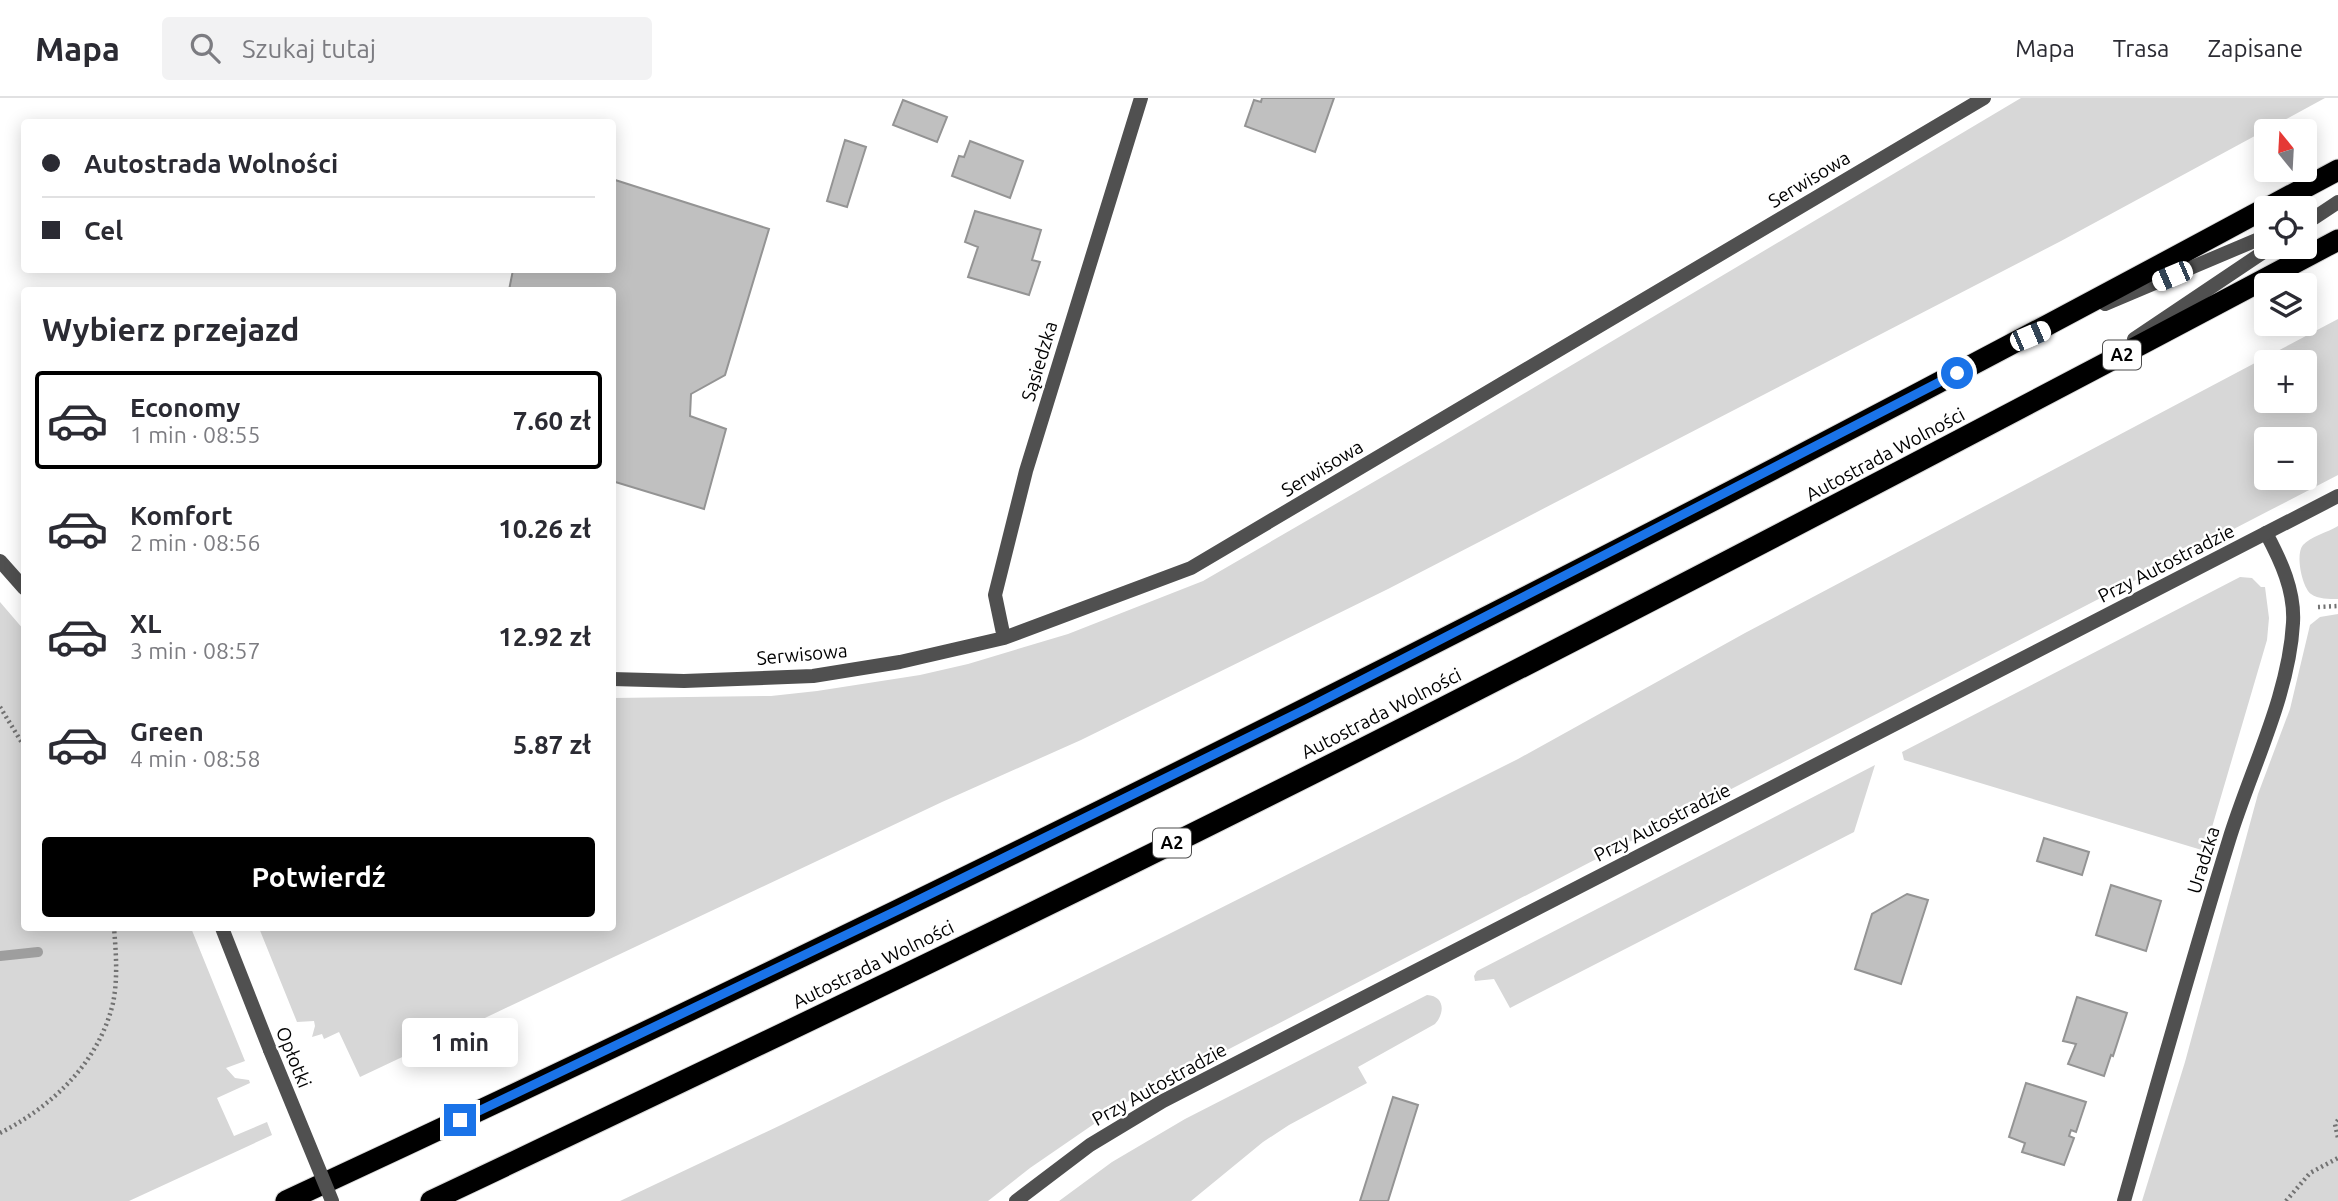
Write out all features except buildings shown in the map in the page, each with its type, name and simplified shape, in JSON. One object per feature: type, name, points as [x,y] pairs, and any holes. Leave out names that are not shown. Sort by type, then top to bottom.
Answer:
[{"type":"highway","name":"Autostrada Wolności","points":[[2289,196],[2338,170]]},
{"type":"highway","name":"Autostrada Wolności","points":[[286,1201],[898,910],[1306,709],[2030,336],[2254,215]]},
{"type":"highway","name":"Autostrada Wolności","points":[[431,1201],[753,1048],[1441,709],[2060,388],[2338,240]]},
{"type":"street","name":"Sąsiedzka","points":[[1004,638],[995,595],[1026,471],[1141,98]]},
{"type":"street","name":"Serwisowa","points":[[616,678],[684,681],[813,676],[900,662],[1004,638],[1191,568],[1984,98]]},
{"type":"street","points":[[2317,215],[2338,204]]},
{"type":"street","points":[[2030,336],[2254,241]]},
{"type":"street","points":[[2060,388],[2254,258]]},
{"type":"street","name":"Przy Autostradzie","points":[[1016,1201],[1090,1145],[1145,1111],[2338,496]]},
{"type":"street","name":"Uradzka","points":[[2124,1201],[2229,839],[2285,677],[2293,609],[2282,564],[2266,533]]},
{"type":"street","points":[[0,561],[21,585]]},
{"type":"street","name":"Opłotki","points":[[223,931],[332,1201]]},
{"type":"path","points":[[0,707],[21,741]]},
{"type":"path","points":[[0,1133],[46,1105],[74,1078],[99,1043],[113,1002],[117,956],[114,931]]},
{"type":"path","points":[[2338,1120],[2335,1124],[2338,1138]]},
{"type":"path","points":[[2286,1201],[2310,1173],[2338,1158]]},
{"type":"shaded area","points":[[2021,98],[2325,98],[2286,119],[2254,119],[2254,136],[2061,241],[1388,589],[1081,740],[942,802],[360,1077],[339,1032],[324,1039],[322,1034],[312,1037],[314,1021],[297,1022],[260,931],[616,931],[616,698],[771,696],[920,675],[968,664],[1068,634],[1203,581]]},
{"type":"shaded area","points":[[2338,319],[2338,475],[2317,486],[2317,427],[2254,427],[2254,490],[2309,490],[1123,1104],[1030,1168],[988,1201],[620,1201],[781,1125],[1518,759],[1745,633],[2254,363],[2254,413],[2317,413],[2317,350],[2279,350],[2306,336],[2317,336],[2317,330]]},
{"type":"shaded area","points":[[2338,526],[2338,599],[2317,597],[2311,594],[2302,578],[2301,549],[2310,540]]},
{"type":"shaded area","points":[[2240,577],[2252,578],[2261,587],[2265,587],[2269,618],[2267,640],[2205,851],[1904,760],[1902,752]]},
{"type":"shaded area","points":[[0,602],[21,626],[21,931],[192,931],[245,1061],[226,1068],[235,1078],[249,1080],[250,1083],[217,1098],[234,1136],[267,1122],[272,1135],[129,1201],[0,1201]]},
{"type":"shaded area","points":[[2338,614],[2338,1201],[2142,1201],[2185,1062],[2258,794],[2290,709],[2310,625],[2320,617]]},
{"type":"shaded area","points":[[1875,765],[1854,832],[1510,1008],[1494,979],[1475,981],[1477,971]]},
{"type":"shaded area","points":[[1427,995],[1437,998],[1442,1006],[1435,1024],[1358,1067],[1367,1083],[1263,1142],[1191,1201],[1059,1201],[1112,1162],[1185,1119]]},
{"type":"waterway","points":[[0,956],[38,952]]},
{"type":"route","points":[[460,1120],[898,910],[1306,709],[1957,373]]}]
